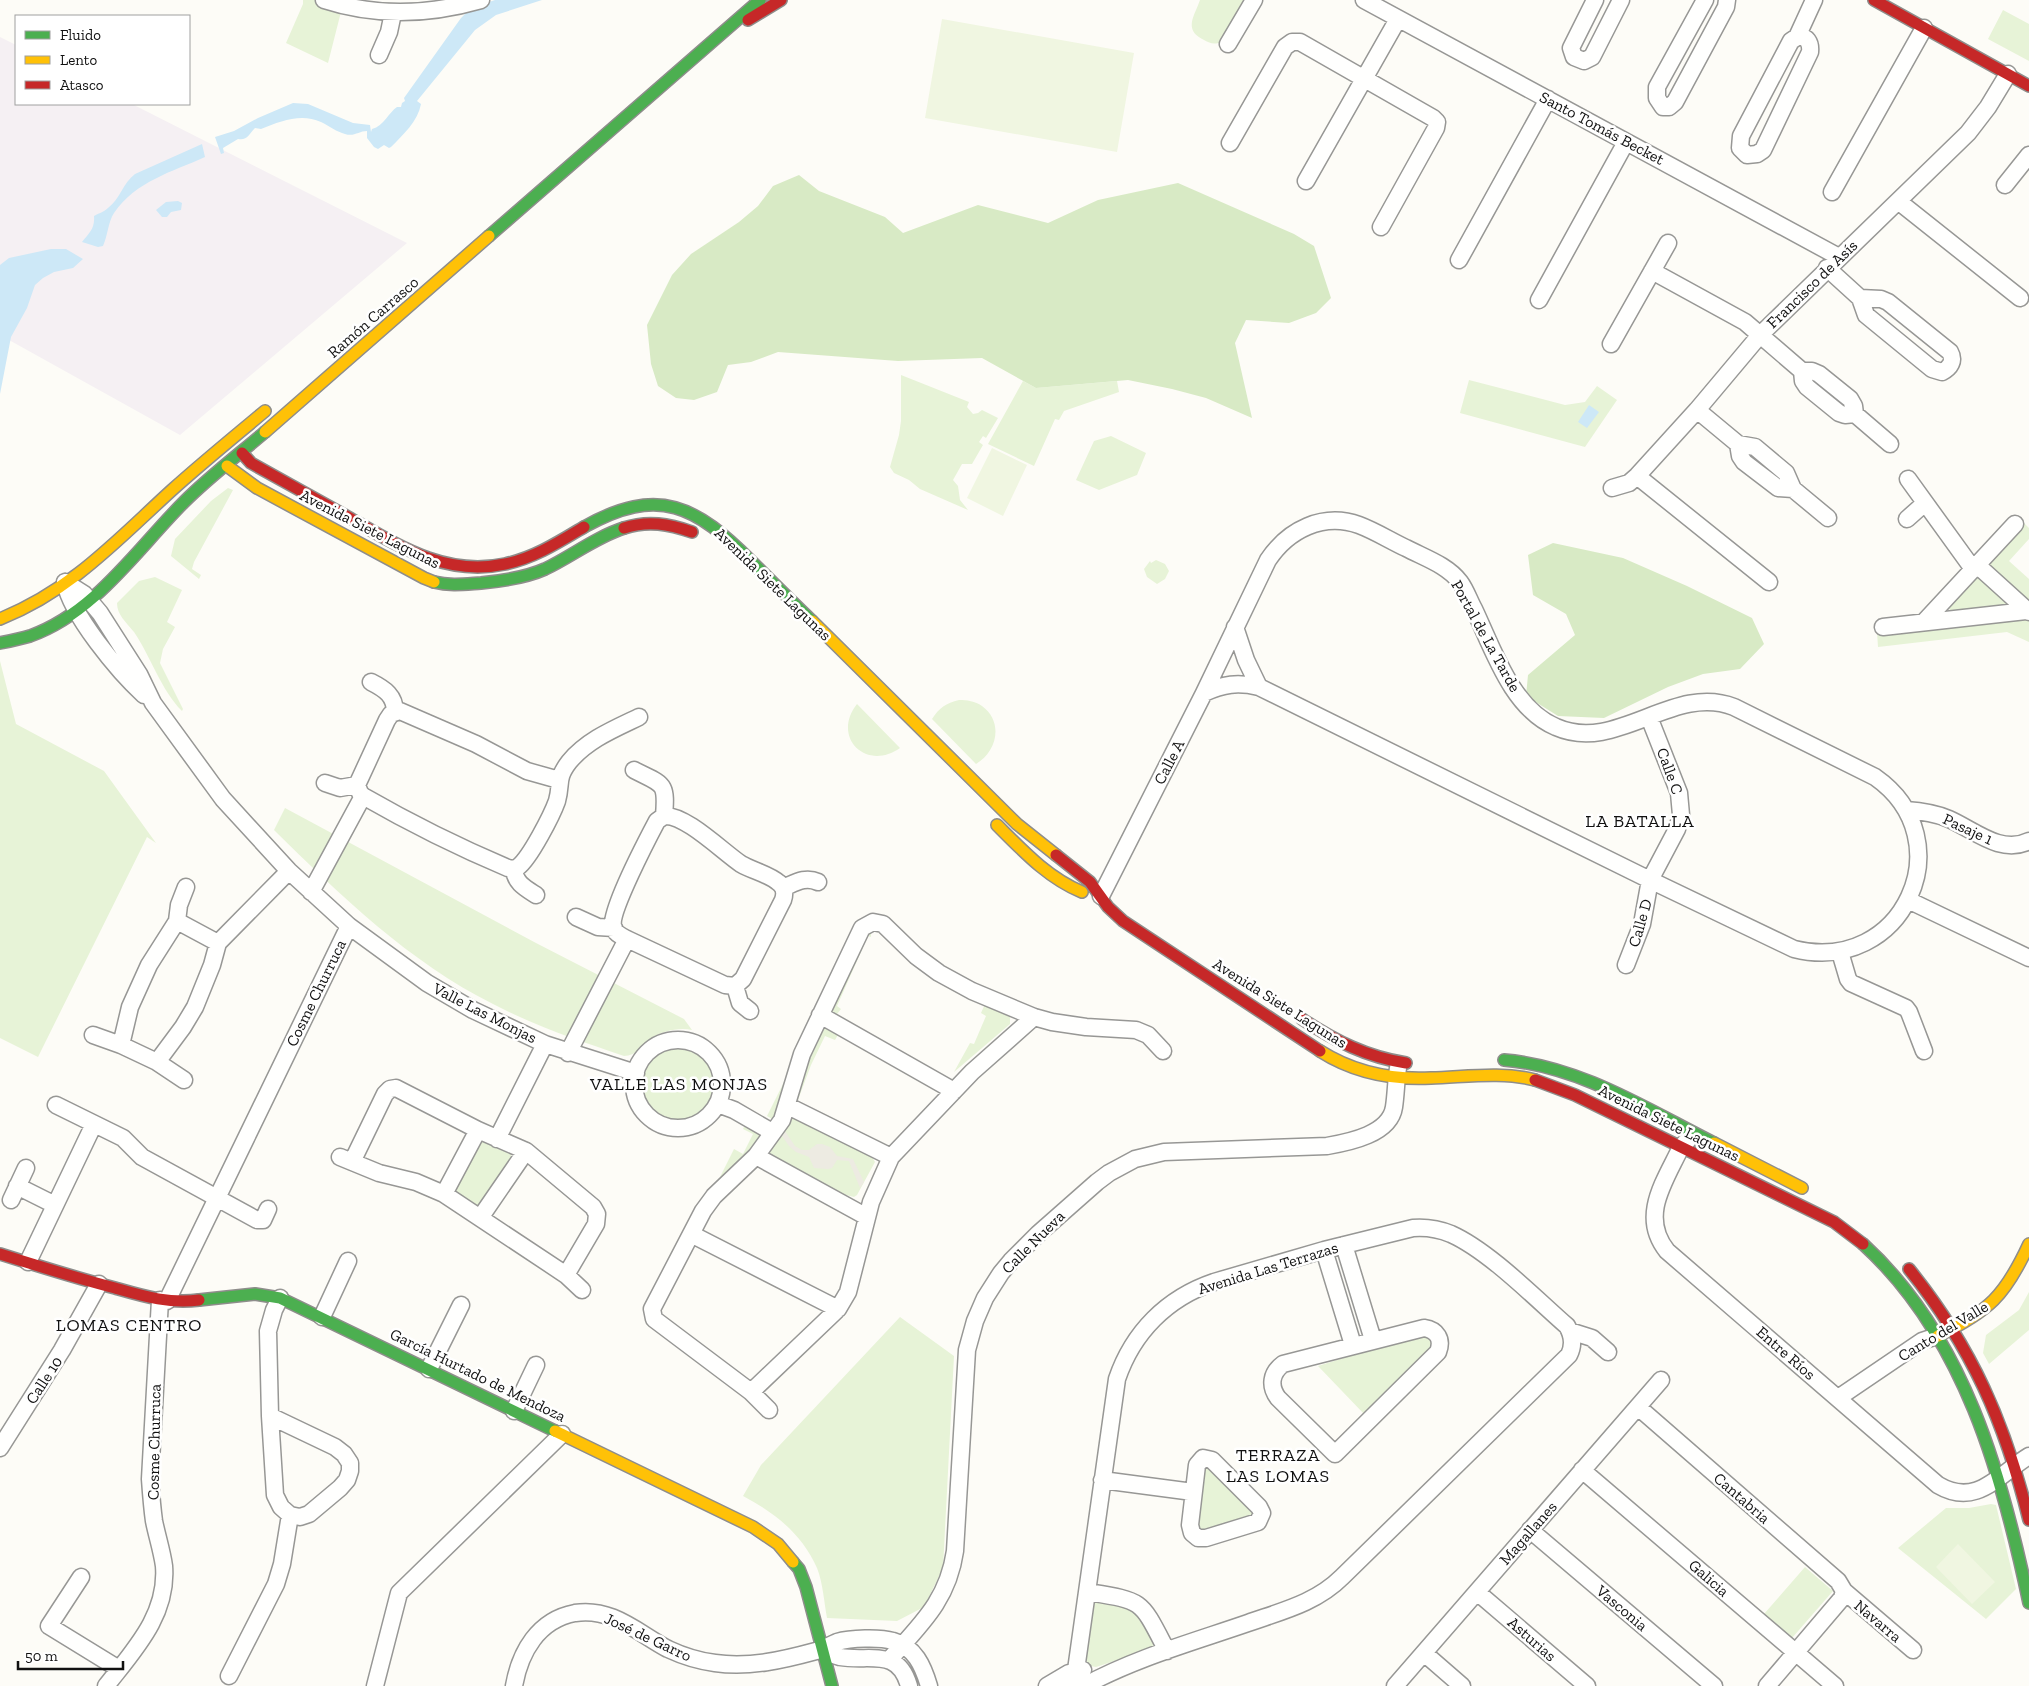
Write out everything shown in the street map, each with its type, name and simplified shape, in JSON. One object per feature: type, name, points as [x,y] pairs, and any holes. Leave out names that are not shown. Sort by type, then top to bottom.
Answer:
[{"type":"street","points":[[324,0],[393,13],[431,11],[481,0]]},
{"type":"street","name":"Ramón Carrasco","points":[[0,642],[29,635],[76,611],[126,566],[176,511],[760,0]]},
{"type":"street","points":[[724,31],[755,17],[781,0]]},
{"type":"street","points":[[1228,44],[1254,0]]},
{"type":"street","name":"Santo Tomás Becket","points":[[1364,0],[1626,142],[1833,263],[1860,298],[1866,315],[1932,369],[1942,372],[1950,366],[1952,359],[1950,352],[1888,302],[1860,298]]},
{"type":"street","points":[[1595,0],[1570,48],[1574,56],[1584,61],[1592,56],[1621,0]]},
{"type":"street","points":[[1705,0],[1657,87],[1657,98],[1663,106],[1669,107],[1675,102],[1726,7],[1727,0]]},
{"type":"street","points":[[1797,37],[1804,37],[1807,40],[1810,52],[1763,150],[1757,154],[1747,155],[1740,148],[1741,136],[1791,41],[1797,37],[1814,0]]},
{"type":"street","points":[[1874,0],[2029,86]]},
{"type":"street","points":[[379,55],[389,32],[393,13]]},
{"type":"street","points":[[1306,181],[1398,19]]},
{"type":"street","points":[[1832,192],[1924,28]]},
{"type":"street","points":[[1230,143],[1285,47],[1292,42],[1300,42],[1437,122],[1436,128],[1380,227]]},
{"type":"street","name":"Francisco de Asís","points":[[1612,488],[1629,482],[1638,476],[1697,410],[1760,334],[1979,120],[2008,74]]},
{"type":"street","points":[[1458,260],[1548,99]]},
{"type":"street","points":[[1539,300],[1626,142]]},
{"type":"street","points":[[2005,185],[2029,155]]},
{"type":"street","points":[[1898,201],[2020,298]]},
{"type":"street","points":[[1611,344],[1668,243]]},
{"type":"street","points":[[1652,271],[1739,318],[1802,371],[1812,371],[1819,374],[1850,400],[1854,406],[1855,414],[1890,444]]},
{"type":"street","points":[[0,619],[37,602],[100,556],[277,400]]},
{"type":"street","points":[[1697,410],[1738,444],[1740,456],[1744,462],[1778,488],[1793,489],[1828,518]]},
{"type":"street","name":"Avenida Siete Lagunas","points":[[242,453],[251,463],[412,553],[430,561],[450,566],[504,565],[533,555],[608,515],[625,508],[661,506],[684,511],[701,518],[717,528],[734,543],[1018,824],[1084,877],[1113,912],[1128,925],[1323,1053],[1352,1067],[1385,1076],[1416,1064]]},
{"type":"street","name":"Avenida Siete Lagunas","points":[[227,466],[256,488],[433,581],[452,585],[491,582],[533,573],[608,533],[630,524],[655,522],[668,524],[682,527],[700,536]]},
{"type":"street","points":[[1638,476],[1768,582]]},
{"type":"street","points":[[1908,479],[1975,567],[2028,612]]},
{"type":"street","points":[[1907,519],[1925,503]]},
{"type":"street","name":"Portal de La Tarde","points":[[1204,693],[1227,684],[1259,686],[1650,880],[1794,949],[1817,953],[1840,952],[1861,945],[1879,934],[1896,919],[1908,900],[1916,877],[1918,852],[1916,838],[1906,810],[1893,791],[1875,777],[1724,703],[1692,702],[1609,730],[1587,734],[1558,728],[1540,718],[1525,704],[1510,682],[1466,592],[1454,576],[1438,564],[1352,523],[1334,521],[1311,525],[1299,530],[1280,544],[1262,569],[1236,626]]},
{"type":"street","points":[[1924,622],[2015,524]]},
{"type":"street","points":[[491,582],[504,565]]},
{"type":"street","name":"Cosme Churruca","points":[[65,582],[78,589],[90,599],[139,674],[153,703]]},
{"type":"street","name":"Cosme Churruca","points":[[65,582],[76,611],[120,670],[153,703],[223,799],[288,871],[349,926],[217,1199],[163,1300],[150,1479],[154,1521],[164,1565],[163,1592],[154,1619],[106,1686]]},
{"type":"street","points":[[1883,627],[2028,612]]},
{"type":"street","points":[[1236,626],[1246,660],[1259,686]]},
{"type":"street","name":"Calle A","points":[[1101,896],[1236,626]]},
{"type":"street","points":[[371,682],[389,694],[395,706],[395,712]]},
{"type":"street","points":[[311,892],[360,790],[386,720],[395,712],[405,712],[468,740],[527,771],[559,780]]},
{"type":"street","points":[[325,783],[340,788],[360,790],[436,836],[514,869],[530,850],[554,808],[559,780],[568,763],[588,744],[639,717]]},
{"type":"street","name":"Calle C","points":[[1649,717],[1679,792],[1681,807],[1677,829],[1650,880]]},
{"type":"street","points":[[634,770],[659,782],[664,788],[666,795],[664,816]]},
{"type":"street","name":"Pasaje 1","points":[[1906,810],[1927,812],[1943,817],[2003,845],[2018,845],[2029,841]]},
{"type":"street","points":[[664,816],[671,816],[684,823],[742,865],[779,882],[783,888],[783,900],[743,979],[735,986],[725,985],[627,939],[616,932],[614,928],[613,920],[631,872],[657,821],[664,816]]},
{"type":"street","name":"Avenida Siete Lagunas","points":[[991,820],[1037,863],[1067,884],[1087,894],[1101,896],[1122,903]]},
{"type":"street","points":[[514,869],[519,884],[536,895]]},
{"type":"street","points":[[157,1062],[170,1046],[195,1007],[212,965],[218,942],[288,871]]},
{"type":"street","points":[[783,888],[803,880],[818,882]]},
{"type":"street","name":"Calle D","points":[[1626,965],[1642,924],[1650,880]]},
{"type":"street","points":[[121,1045],[130,1007],[154,957],[177,921],[178,905],[186,887]]},
{"type":"street","points":[[1908,900],[2029,958]]},
{"type":"street","points":[[576,917],[598,927],[614,928]]},
{"type":"street","points":[[177,921],[218,942]]},
{"type":"street","points":[[769,1410],[751,1392],[654,1319],[652,1316],[653,1305],[703,1211],[714,1196],[756,1156],[782,1120],[788,1106],[802,1054],[862,928],[873,922],[883,924],[916,956],[951,980],[1034,1017],[1070,1025],[1136,1030],[1148,1035],[1163,1051]]},
{"type":"street","name":"Valle Las Monjas","points":[[349,926],[427,983],[473,1010],[568,1053],[636,1073]]},
{"type":"street","points":[[568,1053],[627,939]]},
{"type":"street","points":[[1840,952],[1848,979],[1852,983],[1906,1008],[1924,1051]]},
{"type":"street","points":[[735,986],[740,1003],[750,1011]]},
{"type":"street","name":"Avenida Siete Lagunas","points":[[1289,1011],[1344,1045],[1370,1055],[1418,1079],[1485,1075],[1514,1076],[1548,1084],[1588,1101],[1682,1147],[1834,1222],[1852,1233],[1895,1276],[1937,1336],[1971,1400],[2000,1478],[2011,1514],[2029,1603]]},
{"type":"street","points":[[820,1015],[954,1091]]},
{"type":"street","points":[[751,1392],[838,1309],[848,1292],[876,1187],[891,1157],[954,1091],[1034,1017]]},
{"type":"street","points":[[93,1035],[121,1045],[157,1062],[184,1080]]},
{"type":"street","points":[[673,1040],[690,1041],[706,1049],[717,1063],[722,1079],[718,1104],[712,1113],[696,1124],[677,1128],[658,1123],[643,1110],[635,1092],[636,1073],[643,1057],[656,1046],[673,1040]]},
{"type":"street","points":[[497,1138],[546,1044]]},
{"type":"street","name":"Avenida Siete Lagunas","points":[[1492,1060],[1538,1064],[1568,1072],[1695,1133],[1810,1192]]},
{"type":"street","name":"Calle Nueva","points":[[890,1660],[929,1615],[949,1580],[955,1551],[967,1350],[985,1298],[1001,1273],[1038,1234],[1097,1182],[1135,1159],[1164,1152],[1328,1146],[1352,1140],[1379,1128],[1385,1124],[1392,1112],[1397,1070]]},
{"type":"street","points":[[1588,1101],[1595,1085]]},
{"type":"street","points":[[566,1275],[596,1224],[597,1214],[593,1207],[526,1151],[478,1130],[402,1089],[393,1088],[385,1094],[346,1160],[379,1173],[416,1182],[444,1194],[566,1275],[582,1290]]},
{"type":"street","points":[[718,1104],[734,1110],[772,1132]]},
{"type":"street","points":[[56,1105],[123,1138],[142,1157],[259,1221],[262,1220],[268,1209]]},
{"type":"street","points":[[788,1106],[891,1157]]},
{"type":"street","points":[[28,1262],[94,1124]]},
{"type":"street","points":[[444,1194],[478,1130]]},
{"type":"street","name":"Entre Ríos","points":[[1695,1133],[1682,1147],[1656,1203],[1655,1229],[1662,1245],[1938,1485],[1949,1492],[1972,1492],[1984,1488],[2029,1456]]},
{"type":"street","points":[[480,1218],[526,1151]]},
{"type":"street","points":[[756,1156],[867,1217]]},
{"type":"street","points":[[26,1168],[14,1193],[55,1205]]},
{"type":"street","name":"Avenida Las Terrazas","points":[[1071,1686],[1076,1670],[1117,1379],[1130,1348],[1152,1320],[1171,1302],[1198,1287],[1324,1250],[1423,1227],[1443,1231],[1468,1244],[1498,1265],[1567,1326],[1570,1332],[1592,1338],[1608,1352]]},
{"type":"street","points":[[690,1234],[838,1309]]},
{"type":"street","name":"Canto del Valle","points":[[1838,1398],[1922,1341],[1952,1329],[1987,1306],[2010,1283],[2029,1244]]},
{"type":"street","points":[[1344,1245],[1373,1340]]},
{"type":"street","points":[[1324,1250],[1353,1345]]},
{"type":"street","name":"García Hurtado de Mendoza","points":[[0,1254],[99,1284],[163,1300],[185,1302],[246,1294],[280,1298],[753,1527],[778,1544],[794,1562],[802,1578],[832,1686]]},
{"type":"street","points":[[1901,1260],[1922,1285],[1952,1329],[1988,1396],[2008,1443],[2029,1520]]},
{"type":"street","points":[[322,1317],[348,1261]]},
{"type":"street","name":"Calle 10","points":[[0,1448],[62,1350],[99,1284]]},
{"type":"street","points":[[270,1416],[335,1447],[344,1454],[350,1466],[349,1476],[344,1484],[313,1511],[300,1517],[290,1515],[281,1508],[275,1494],[270,1416],[268,1331],[274,1310],[280,1298]]},
{"type":"street","points":[[429,1369],[461,1305]]},
{"type":"street","points":[[1429,1328],[1437,1334],[1440,1347],[1435,1356],[1335,1454],[1278,1398],[1272,1388],[1272,1378],[1283,1364],[1373,1340],[1429,1328]]},
{"type":"street","points":[[1084,1686],[1110,1673],[1167,1651],[1299,1605],[1322,1595],[1333,1587],[1565,1359],[1572,1349],[1570,1332]]},
{"type":"street","points":[[514,1411],[536,1365]]},
{"type":"street","name":"Magallanes","points":[[1395,1686],[1660,1380]]},
{"type":"street","name":"Cantabria","points":[[1638,1407],[1838,1581],[1844,1591]]},
{"type":"street","points":[[375,1686],[398,1593],[562,1434]]},
{"type":"street","points":[[1204,1458],[1210,1458],[1259,1507],[1262,1513],[1260,1520],[1206,1538],[1198,1538],[1190,1529],[1193,1492],[1198,1462],[1204,1458]]},
{"type":"street","name":"Galicia","points":[[1582,1470],[1835,1686]]},
{"type":"street","points":[[1102,1480],[1193,1492]]},
{"type":"street","points":[[229,1676],[276,1584],[282,1564],[290,1515]]},
{"type":"street","name":"Vasconia","points":[[1530,1530],[1714,1686]]},
{"type":"street","points":[[81,1577],[49,1626],[119,1670]]},
{"type":"street","points":[[1767,1686],[1842,1598],[1844,1591]]},
{"type":"street","name":"Navarra","points":[[1844,1591],[1913,1650]]},
{"type":"street","points":[[1087,1592],[1126,1598],[1139,1604],[1148,1615],[1167,1651]]},
{"type":"street","name":"Asturias","points":[[1477,1592],[1587,1686]]},
{"type":"street","name":"José de Garro","points":[[514,1686],[522,1655],[534,1637],[553,1621],[575,1613],[596,1613],[616,1618],[669,1649],[685,1656],[717,1663],[765,1662],[821,1650]]},
{"type":"street","points":[[821,1650],[844,1640],[884,1639],[903,1645],[909,1648],[920,1661],[929,1686]]},
{"type":"street","points":[[821,1650],[839,1657],[890,1660],[902,1669],[909,1686]]},
{"type":"street","points":[[1424,1653],[1462,1686]]},
{"type":"street","points":[[1047,1686],[1076,1670],[1110,1673]]},
{"type":"shaded area","points":[[0,37],[15,44],[15,105],[134,105],[407,243],[180,435],[0,335]]},
{"type":"shaded area","points":[[783,1128],[795,1146],[802,1150],[809,1150],[817,1144],[822,1144],[830,1147],[837,1156],[853,1159],[864,1182],[860,1188],[849,1161],[837,1160],[832,1168],[828,1169],[814,1168],[809,1157],[796,1152],[789,1146],[780,1133]]},
{"type":"green space","points":[[303,0],[344,0],[328,63],[286,43]]},
{"type":"green space","points":[[1200,0],[1246,0],[1223,41],[1211,43],[1194,32],[1192,27],[1193,17]]},
{"type":"green space","points":[[2003,10],[2029,24],[2029,61],[1988,39]]},
{"type":"green space","points":[[942,19],[1134,53],[1117,152],[925,118]]},
{"type":"green space","points":[[799,175],[819,191],[885,217],[903,233],[978,205],[1048,223],[1098,200],[1178,183],[1294,234],[1314,246],[1331,298],[1316,313],[1289,323],[1246,320],[1235,343],[1252,418],[1206,398],[1128,380],[1036,388],[982,358],[898,361],[778,352],[751,362],[728,365],[717,392],[694,400],[676,398],[658,386],[651,364],[647,325],[672,275],[691,254],[739,222],[758,206],[773,186]]},
{"type":"green space","points":[[901,375],[969,402],[967,407],[973,414],[982,410],[998,418],[986,438],[983,436],[979,442],[983,445],[972,464],[962,464],[953,480],[958,486],[960,500],[968,510],[920,489],[909,480],[894,473],[890,467],[901,421]]},
{"type":"green space","points":[[1469,380],[1565,405],[1585,402],[1597,386],[1617,400],[1585,447],[1460,413]]},
{"type":"green space","points":[[1023,381],[1036,388],[1117,381],[1119,392],[1064,411],[1059,420],[1055,419],[1034,466],[988,444]]},
{"type":"green space","points":[[1111,436],[1146,453],[1137,475],[1099,490],[1076,480],[1094,441]]},
{"type":"green space","points":[[992,448],[1027,465],[1003,516],[967,498]]},
{"type":"green space","points":[[228,488],[233,490],[194,562],[192,569],[201,575],[199,579],[171,556],[175,539],[211,501]]},
{"type":"green space","points":[[2023,522],[2029,528],[2029,539],[2009,561],[2029,579],[2029,602],[1988,563]]},
{"type":"green space","points":[[1553,543],[1623,558],[1687,586],[1752,618],[1764,644],[1740,669],[1703,674],[1668,687],[1604,718],[1558,716],[1526,696],[1528,675],[1575,635],[1566,614],[1533,595],[1528,555]]},
{"type":"green space","points":[[1156,560],[1165,564],[1169,571],[1165,579],[1157,584],[1147,577],[1144,569],[1150,561],[1151,563]]},
{"type":"green space","points":[[1976,574],[2015,606],[1952,612],[1948,607]]},
{"type":"green space","points":[[155,577],[182,590],[167,622],[175,627],[163,649],[160,663],[183,709],[182,711],[168,693],[140,642],[122,618],[117,607],[117,603],[139,581]]},
{"type":"green space","points":[[2029,618],[2029,642],[2007,632],[1878,647],[1877,632]]},
{"type":"green space","points":[[0,661],[16,724],[104,771],[156,843],[147,837],[38,1057],[0,1038]]},
{"type":"green space","points":[[959,700],[979,704],[989,713],[993,720],[995,736],[993,745],[983,759],[976,764],[932,719],[943,706]]},
{"type":"green space","points":[[857,704],[900,748],[887,754],[875,756],[865,753],[856,747],[850,739],[848,728],[850,716]]},
{"type":"green space","points":[[285,808],[536,943],[684,1019],[692,1030],[676,1029],[660,1034],[650,1039],[635,1052],[624,1056],[541,1026],[493,1004],[462,987],[404,948],[324,879],[274,830]]},
{"type":"green space","points":[[871,932],[871,937],[868,936],[837,1006],[841,1009],[837,1014],[832,1012],[829,1006],[867,934]]},
{"type":"green space","points":[[985,1004],[1007,1012],[1010,1017],[1010,1024],[954,1072],[970,1043],[974,1044],[986,1016],[981,1013]]},
{"type":"green space","points":[[826,1026],[839,1033],[835,1040],[825,1036],[811,1065],[798,1100],[796,1098],[799,1081],[821,1029]]},
{"type":"green space","points":[[678,1047],[692,1050],[704,1058],[712,1070],[715,1084],[712,1098],[704,1110],[692,1118],[678,1121],[664,1118],[652,1110],[644,1098],[641,1084],[644,1070],[652,1058],[664,1050]]},
{"type":"green space","points":[[787,1076],[775,1118],[772,1119],[767,1116]]},
{"type":"green space","points":[[794,1116],[872,1157],[875,1162],[857,1195],[854,1197],[842,1194],[772,1156],[769,1152],[771,1148],[789,1118]]},
{"type":"green space","points":[[745,1125],[763,1135],[761,1142],[719,1179],[734,1149],[743,1154],[753,1134],[743,1129]]},
{"type":"green space","points":[[480,1137],[511,1152],[512,1161],[481,1205],[477,1207],[454,1192]]},
{"type":"green space","points":[[2029,1292],[2029,1330],[1989,1364],[1983,1353],[1986,1335],[2019,1310]]},
{"type":"green space","points":[[900,1317],[954,1356],[943,1568],[924,1607],[897,1621],[827,1618],[819,1574],[804,1545],[777,1517],[743,1496],[761,1465]]},
{"type":"green space","points":[[1422,1333],[1429,1334],[1435,1346],[1365,1415],[1318,1366]]},
{"type":"green space","points":[[1203,1463],[1258,1514],[1204,1536],[1194,1526]]},
{"type":"green space","points":[[1991,1504],[1996,1505],[2016,1589],[1986,1619],[1898,1548],[1946,1508],[1969,1508]]},
{"type":"green space","points":[[1958,1544],[1995,1582],[1972,1604],[1936,1567]]},
{"type":"green space","points":[[1805,1567],[1833,1591],[1792,1638],[1764,1614]]},
{"type":"green space","points":[[1092,1600],[1130,1603],[1157,1644],[1154,1648],[1096,1667],[1090,1666],[1085,1661]]},
{"type":"water","points":[[495,0],[542,0],[496,15],[475,30],[417,101],[421,104],[417,116],[391,147],[389,148],[384,145],[378,149],[374,147],[367,138],[367,131],[348,135],[314,119],[298,118],[261,129],[255,128],[246,138],[238,139],[223,148],[224,153],[221,154],[215,137],[234,131],[293,103],[308,104],[353,123],[370,125],[371,132],[394,109],[401,107],[405,101],[404,98],[461,18],[471,8]]},
{"type":"water","points":[[202,144],[205,157],[144,185],[123,202],[112,217],[103,246],[98,247],[82,242],[92,228],[94,216],[105,211],[116,200],[127,182],[135,174]]},
{"type":"water","points":[[178,201],[182,203],[181,210],[171,212],[167,217],[162,217],[156,210],[166,202]]},
{"type":"water","points":[[51,249],[66,249],[83,259],[73,268],[54,272],[35,285],[27,308],[11,337],[0,394],[0,265],[9,258]]},
{"type":"water","points":[[1589,405],[1599,412],[1587,428],[1578,422]]},
{"type":"traffic: fast","points":[[489,236],[760,0]]},
{"type":"traffic: fast","points":[[0,643],[30,636],[53,626],[75,612],[114,578],[194,493],[265,432]]},
{"type":"traffic: fast","points":[[584,527],[610,514],[634,507],[655,505],[675,508],[694,515],[713,527],[732,543],[812,621]]},
{"type":"traffic: fast","points":[[434,582],[452,584],[481,583],[530,575],[555,564],[604,536],[624,528]]},
{"type":"traffic: fast","points":[[1504,1060],[1532,1064],[1586,1080],[1613,1091],[1714,1143]]},
{"type":"traffic: fast","points":[[1863,1244],[1898,1281],[1928,1321],[1953,1364],[1974,1410],[1991,1457],[2006,1505],[2029,1603]]},
{"type":"traffic: fast","points":[[199,1300],[255,1294],[280,1298],[555,1431]]},
{"type":"traffic: fast","points":[[793,1562],[799,1569],[806,1587],[832,1686]]},
{"type":"traffic: slow","points":[[265,432],[489,236]]},
{"type":"traffic: slow","points":[[0,619],[49,594],[92,563],[183,480],[265,411]]},
{"type":"traffic: slow","points":[[227,466],[257,488],[434,582]]},
{"type":"traffic: slow","points":[[812,621],[1017,824],[1056,855]]},
{"type":"traffic: slow","points":[[997,825],[1047,872],[1082,892]]},
{"type":"traffic: slow","points":[[1320,1051],[1359,1069],[1387,1076],[1416,1078],[1496,1075],[1535,1080]]},
{"type":"traffic: slow","points":[[1714,1143],[1802,1188]]},
{"type":"traffic: slow","points":[[1938,1336],[1983,1310],[1994,1300],[2012,1277],[2029,1244]]},
{"type":"traffic: slow","points":[[555,1431],[753,1527],[778,1544],[793,1562]]},
{"type":"traffic: jam","points":[[748,20],[781,0]]},
{"type":"traffic: jam","points":[[1874,0],[2029,86]]},
{"type":"traffic: jam","points":[[242,453],[251,463],[403,548],[442,562],[462,566],[483,567],[505,564],[536,554],[584,527]]},
{"type":"traffic: jam","points":[[624,528],[642,524],[658,524],[692,532]]},
{"type":"traffic: jam","points":[[1056,855],[1090,882],[1108,907],[1123,921],[1320,1051]]},
{"type":"traffic: jam","points":[[1302,1019],[1352,1047],[1378,1057],[1406,1063]]},
{"type":"traffic: jam","points":[[1535,1080],[1575,1095],[1834,1222],[1863,1244]]},
{"type":"traffic: jam","points":[[0,1254],[71,1276],[146,1296],[177,1301],[199,1300]]},
{"type":"traffic: jam","points":[[1909,1269],[1951,1327],[1984,1387],[2009,1451],[2029,1520]]},
{"type":"district","name":"LA BATALLA","points":[[1640,821]]},
{"type":"district","name":"VALLE LAS MONJAS","points":[[679,1084]]},
{"type":"district","name":"LOMAS CENTRO","points":[[129,1325]]},
{"type":"district","name":"TERRAZA LAS LOMAS","points":[[1278,1465]]}]
